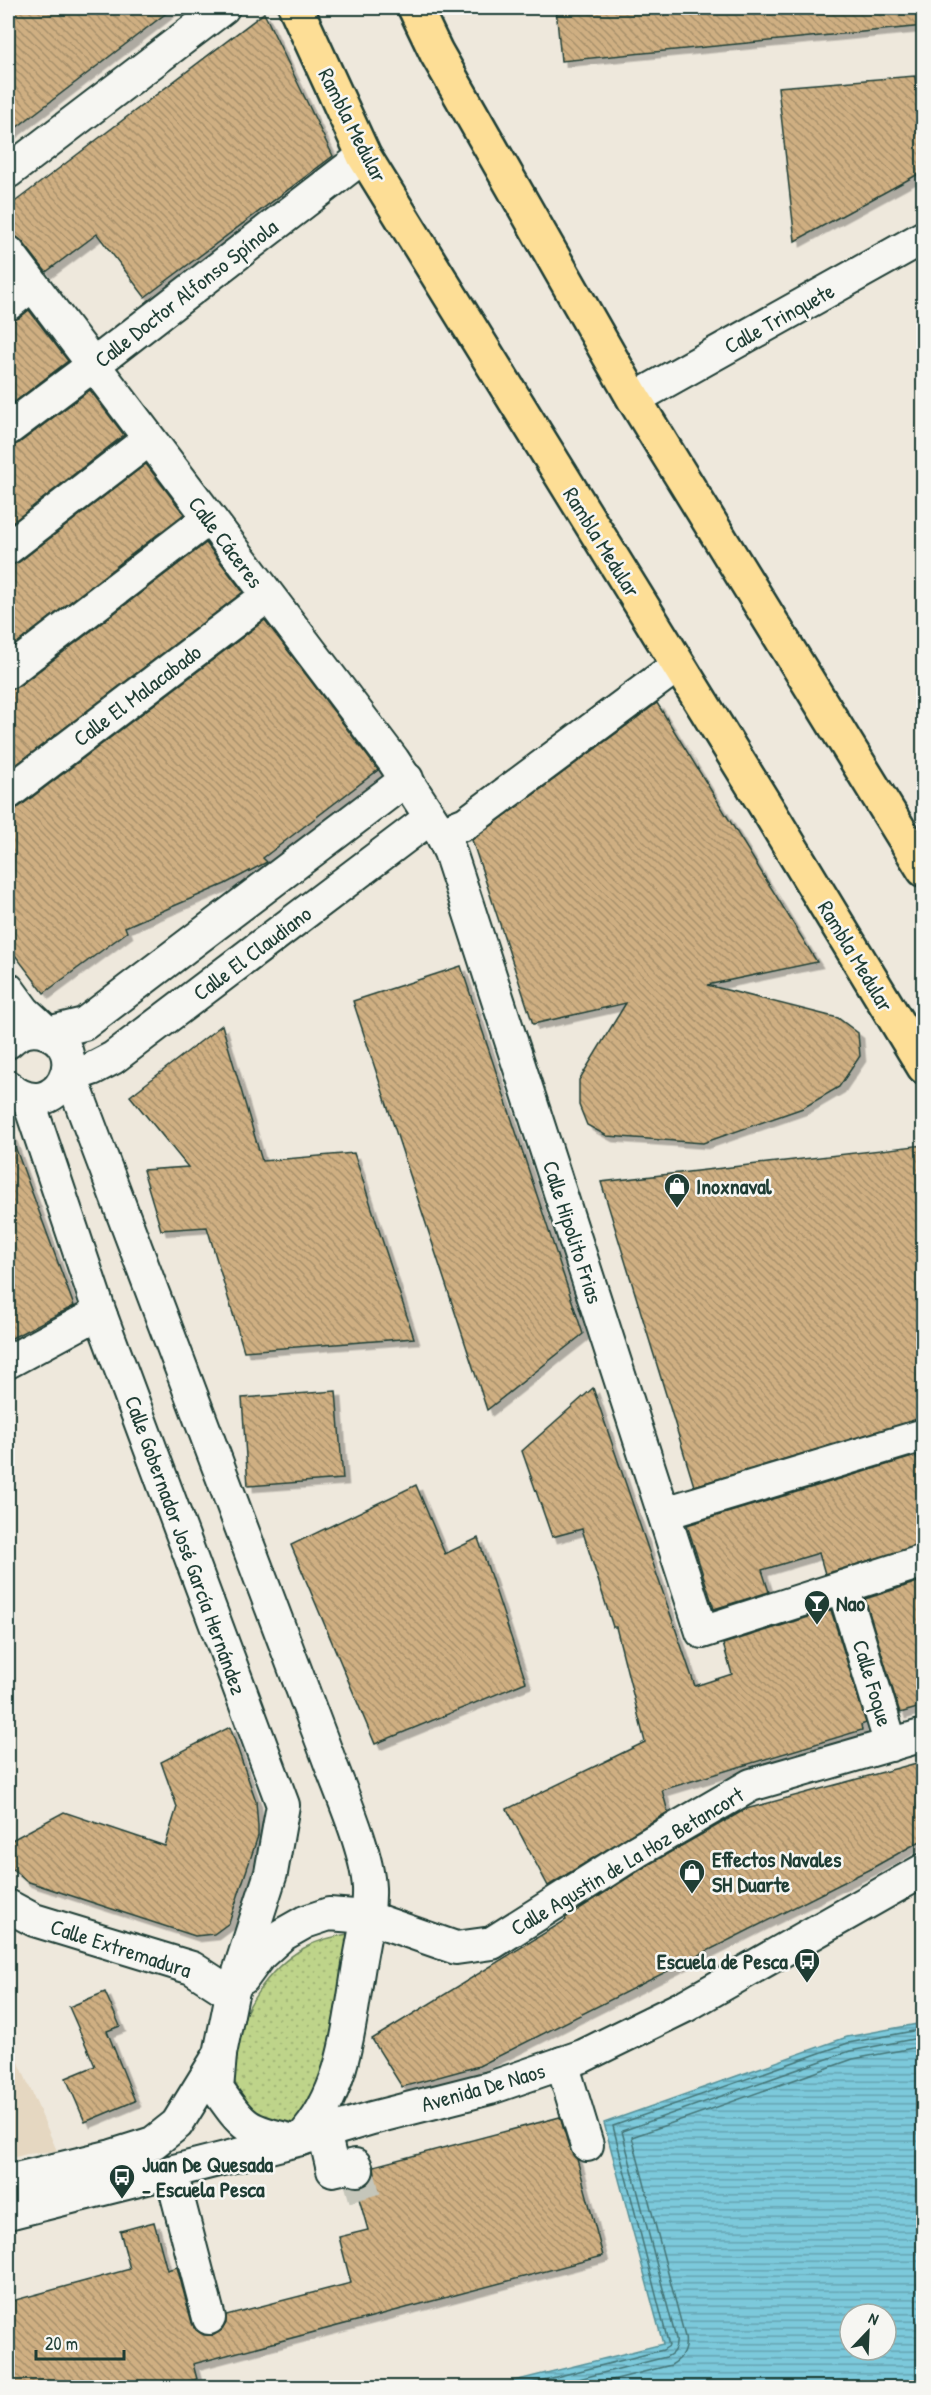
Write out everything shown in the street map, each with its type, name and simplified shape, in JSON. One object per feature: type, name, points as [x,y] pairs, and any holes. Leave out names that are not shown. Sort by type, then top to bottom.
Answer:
[{"type":"main road","name":"Rambla Medular","points":[[296,8],[364,156],[924,1067]]},
{"type":"main road","points":[[415,8],[436,52],[634,399],[924,870]]},
{"type":"street","points":[[8,172],[223,8]]},
{"type":"street","name":"Calle Doctor Alfonso Spínola","points":[[8,429],[364,156]]},
{"type":"street","name":"Calle Trinquete","points":[[634,399],[924,237]]},
{"type":"street","name":"Calle Cáceres","points":[[8,252],[406,780],[436,825]]},
{"type":"street","points":[[8,304],[32,285]]},
{"type":"street","points":[[8,548],[148,440]]},
{"type":"street","points":[[8,672],[209,518]]},
{"type":"street","name":"Calle El Malacabado","points":[[8,794],[267,597]]},
{"type":"street","name":"Calle El Claudiano","points":[[66,1078],[92,1069],[113,1058],[436,825],[466,823],[678,665]]},
{"type":"street","name":"Calle El Claudiano","points":[[8,1042],[28,1030],[48,1033],[84,1024],[406,780]]},
{"type":"street","name":"Calle Hipolito Frias","points":[[436,825],[450,852],[702,1632],[843,1587]]},
{"type":"street","points":[[8,989],[24,1011],[48,1033],[57,1038],[64,1047],[69,1067],[60,1088],[50,1095],[39,1099],[18,1093]]},
{"type":"street","points":[[66,1078],[78,1095],[328,1757],[362,1854],[369,1887],[367,1917],[342,2067],[316,2123],[305,2137]]},
{"type":"street","name":"Calle Gobernador José García Hernández","points":[[18,1093],[283,1806],[271,1873],[232,1994],[220,2054]]},
{"type":"street","points":[[8,1362],[86,1320],[101,1316]]},
{"type":"street","points":[[664,1513],[924,1435]]},
{"type":"street","points":[[843,1587],[924,1561]]},
{"type":"street","name":"Calle Foque","points":[[843,1587],[891,1745]]},
{"type":"street","name":"Calle Agustin de La Hoz Betancort","points":[[232,1994],[260,1956],[282,1935],[305,1922],[329,1914],[367,1917],[456,1948],[492,1943],[675,1829],[751,1785],[924,1735]]},
{"type":"street","name":"Avenida De Naos","points":[[8,2213],[490,2088],[584,2056],[685,2006],[924,1870]]},
{"type":"street","name":"Calle Extremadura","points":[[8,1906],[34,1920],[192,1968],[232,1994]]},
{"type":"street","points":[[220,2054],[218,2089],[246,2126],[258,2133],[305,2137],[333,2170],[355,2164],[357,2170]]},
{"type":"street","points":[[8,2181],[112,2156],[153,2143],[177,2124],[220,2054]]},
{"type":"street","points":[[562,2063],[587,2145]]},
{"type":"street","points":[[171,2172],[209,2318]]},
{"type":"shaded area","points":[[8,2037],[57,2151],[27,2154],[8,2159]]},
{"type":"green space","points":[[348,1934],[337,2054],[297,2123],[285,2123],[267,2118],[256,2112],[245,2100],[237,2088],[231,2068],[236,2039],[248,2008],[267,1980],[291,1957],[315,1943]]},
{"type":"water","points":[[923,2023],[923,2387],[506,2387],[506,2383],[663,2344],[604,2123],[847,2037]]},
{"type":"building","points":[[8,8],[173,8],[8,134]]},
{"type":"building","points":[[556,8],[924,8],[924,26],[561,61]]},
{"type":"building","points":[[264,13],[333,156],[145,297],[97,234],[46,272],[22,241],[8,234],[8,207]]},
{"type":"building","points":[[915,76],[924,171],[795,241],[778,87]]},
{"type":"building","points":[[29,310],[68,361],[8,407],[8,322],[19,318]]},
{"type":"building","points":[[90,390],[124,435],[8,526],[8,447],[19,443]]},
{"type":"building","points":[[146,464],[184,514],[8,650],[8,566],[19,562]]},
{"type":"building","points":[[206,543],[243,592],[8,771],[8,690],[19,686]]},
{"type":"building","points":[[265,620],[378,770],[263,858],[267,862],[225,884],[125,927],[127,932],[44,993],[8,946],[8,811],[19,807]]},
{"type":"building","points":[[657,703],[817,962],[707,985],[838,1018],[858,1033],[860,1056],[839,1087],[803,1108],[703,1143],[607,1136],[587,1125],[579,1105],[579,1080],[626,1003],[533,1024],[472,840]]},
{"type":"building","points":[[461,966],[583,1334],[487,1410],[353,1001]]},
{"type":"building","points":[[222,1025],[262,1161],[354,1153],[414,1338],[244,1351],[207,1227],[161,1230],[143,1170],[188,1167],[130,1096]]},
{"type":"building","points":[[10,1133],[74,1306],[8,1340],[8,1134]]},
{"type":"building","points":[[924,1145],[924,1418],[694,1486],[601,1182]]},
{"type":"building","points":[[593,1388],[695,1686],[732,1674],[723,1644],[831,1610],[866,1723],[861,1725],[862,1730],[662,1790],[668,1812],[548,1886],[507,1809],[645,1742],[616,1627],[613,1627],[582,1529],[552,1537],[522,1451]]},
{"type":"building","points":[[336,1391],[343,1479],[248,1486],[242,1398]]},
{"type":"building","points":[[916,1456],[924,1480],[924,1544],[825,1574],[819,1553],[762,1570],[769,1592],[714,1609],[687,1525]]},
{"type":"building","points":[[416,1485],[445,1554],[478,1538],[526,1682],[375,1744],[291,1545]]},
{"type":"building","points":[[924,1580],[924,1706],[900,1713],[865,1599]]},
{"type":"building","points":[[230,1727],[256,1801],[258,1836],[229,1923],[214,1934],[195,1936],[26,1881],[8,1865],[8,1842],[64,1812],[165,1846],[177,1807],[161,1762]]},
{"type":"building","points":[[924,1761],[924,1839],[874,1867],[479,2066],[402,2087],[372,2039],[566,1920],[565,1918],[646,1866],[746,1809]]},
{"type":"building","points":[[105,1992],[120,2026],[107,2031],[135,2101],[85,2122],[66,2078],[95,2066],[69,2007]]},
{"type":"building","points":[[560,2117],[570,2150],[577,2159],[603,2256],[193,2364],[197,2379],[163,2388],[8,2388],[8,2302],[130,2269],[120,2231],[154,2222],[167,2270],[177,2267],[192,2323],[196,2330],[204,2335],[214,2335],[222,2330],[226,2323],[226,2315],[351,2283],[339,2237],[368,2230],[356,2188],[371,2182],[375,2173],[374,2166]]},
{"type":"tunnel","points":[[357,2170],[365,2198]]},
{"type":"place","name":"Inoxnaval","points":[[677,1209]]},
{"type":"place","name":"Nao","points":[[817,1626]]},
{"type":"place","name":"Effectos Navales SH Duarte","points":[[692,1895]]},
{"type":"place","name":"Escuela de Pesca","points":[[807,1984]]},
{"type":"place","name":"Juan De Quesada - Escuela Pesca","points":[[122,2200]]}]
